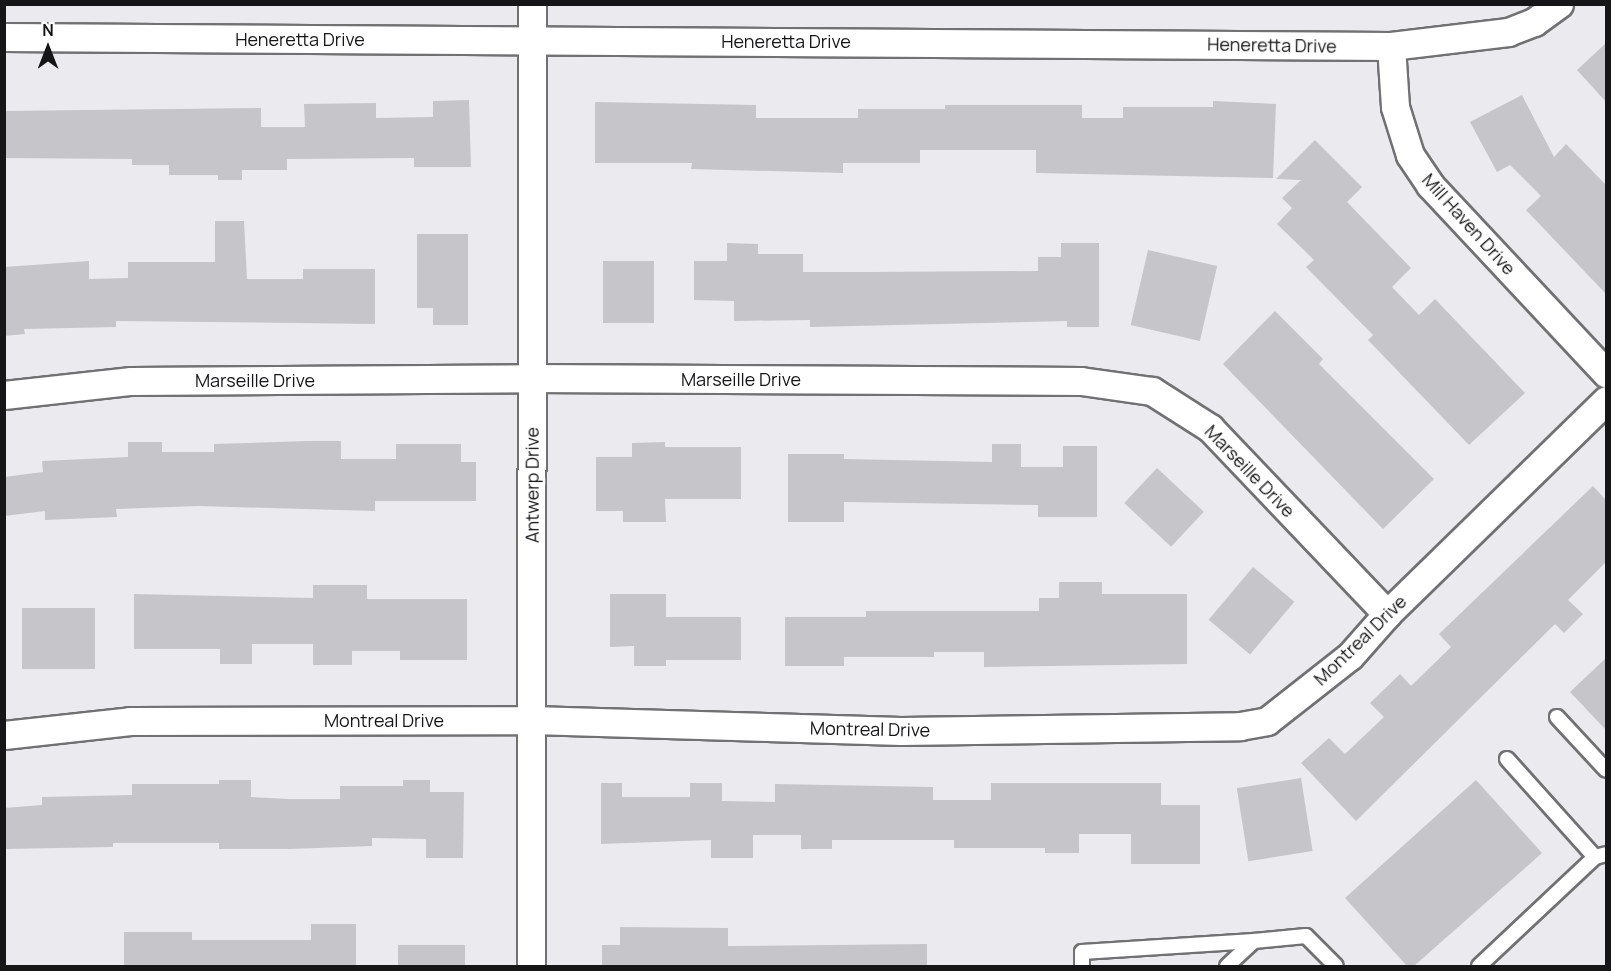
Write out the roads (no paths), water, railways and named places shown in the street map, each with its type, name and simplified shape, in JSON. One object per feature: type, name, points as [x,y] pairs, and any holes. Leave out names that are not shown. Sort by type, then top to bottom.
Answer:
[{"type":"street","name":"Antwerp Drive","points":[[531,966],[532,4]]},
{"type":"street","name":"Heneretta Drive","points":[[4,38],[1391,46],[1508,32],[1534,22],[1558,4]]},
{"type":"street","name":"Mill Haven Drive","points":[[1391,46],[1395,107],[1410,155],[1430,185],[1606,373]]},
{"type":"street","name":"Marseille Drive","points":[[4,395],[131,381],[532,378],[1081,381],[1152,391],[1210,428],[1387,614]]},
{"type":"street","name":"Montreal Drive","points":[[4,735],[130,721],[532,720],[901,731],[1240,726],[1267,721],[1287,708],[1350,656],[1387,614],[1606,400]]},
{"type":"lane","points":[[1557,717],[1606,770]]},
{"type":"lane","points":[[1479,966],[1601,855],[1507,759]]},
{"type":"lane","points":[[1082,966],[1082,952],[1306,936],[1336,966]]},
{"type":"lane","points":[[1227,966],[1254,941]]}]
